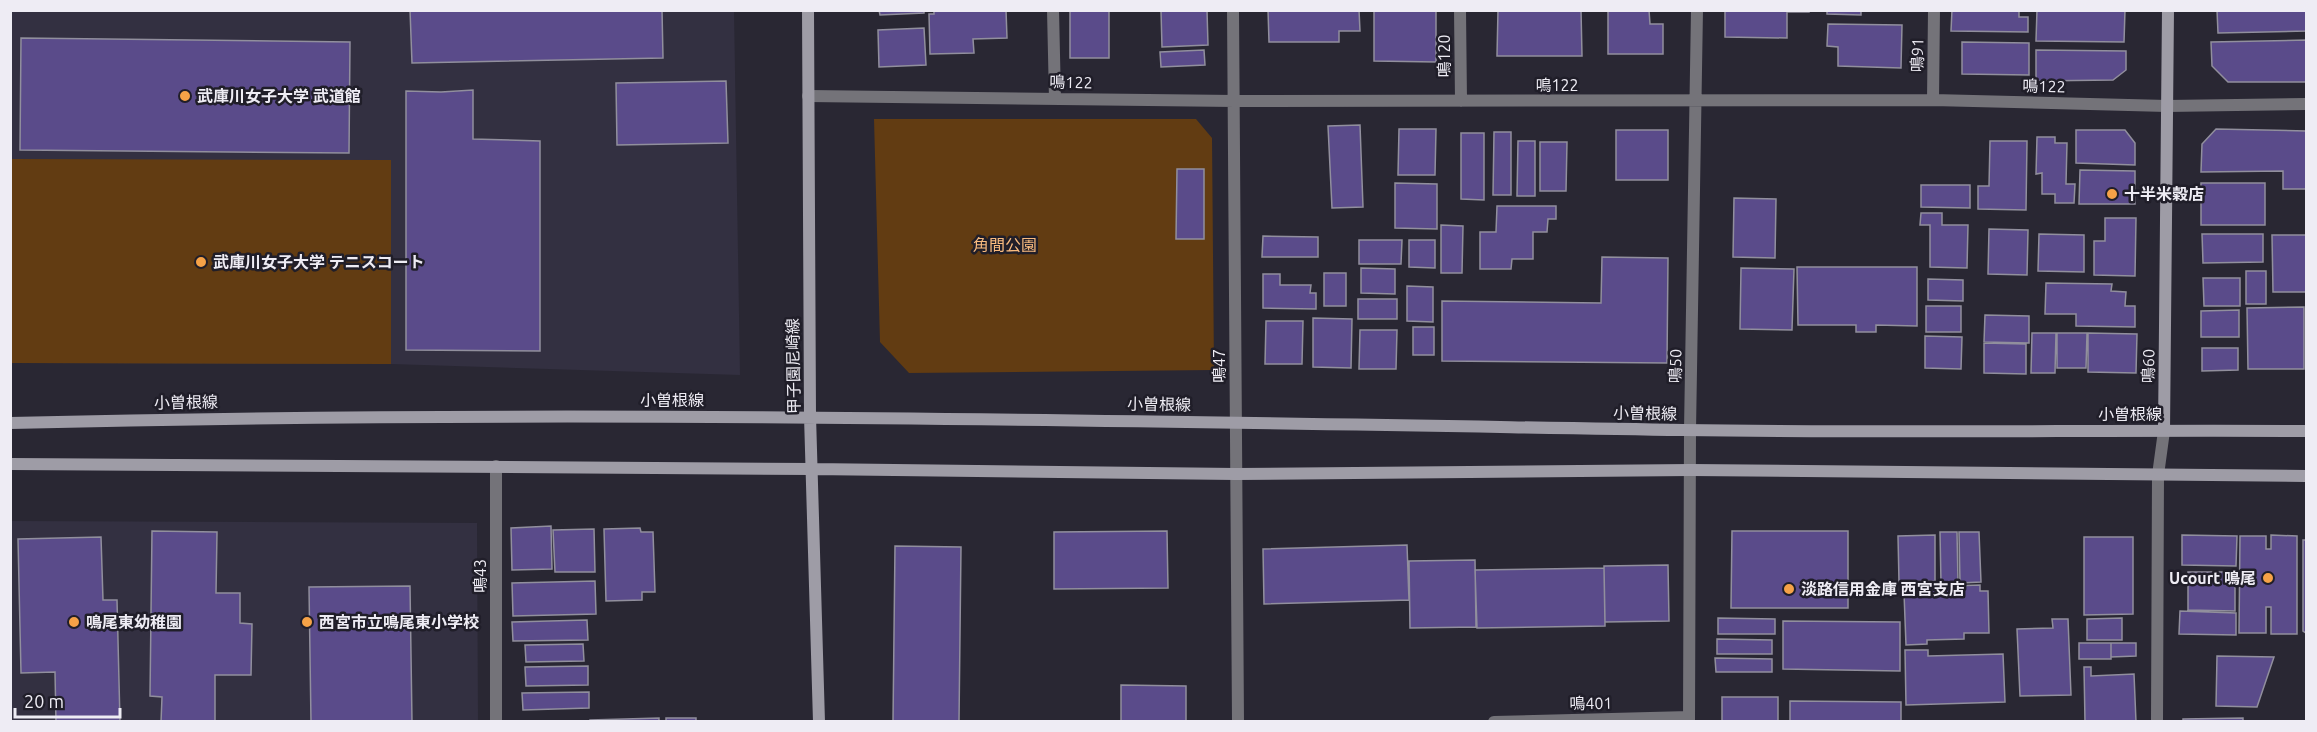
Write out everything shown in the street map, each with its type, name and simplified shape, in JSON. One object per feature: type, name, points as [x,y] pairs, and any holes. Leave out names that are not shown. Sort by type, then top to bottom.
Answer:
[{"type":"street","name":"甲子園尼崎線","points":[[808,10],[810,416],[819,722]]},
{"type":"street","points":[[1053,10],[1055,99]]},
{"type":"street","name":"鳴47","points":[[1233,10],[1238,722]]},
{"type":"street","name":"鳴120","points":[[1460,10],[1461,101]]},
{"type":"street","name":"鳴50","points":[[1689,719],[1690,430],[1697,10]]},
{"type":"street","name":"鳴91","points":[[1933,100],[1934,10]]},
{"type":"street","name":"鳴60","points":[[2157,722],[2158,475],[2164,431],[2168,10]]},
{"type":"street","name":"鳴122","points":[[808,96],[1461,101],[1933,100],[2167,105],[2307,104]]},
{"type":"street","name":"小曽根線","points":[[10,423],[181,419],[810,416],[1690,430],[2307,431]]},
{"type":"street","points":[[10,464],[496,466],[1236,474],[1690,470],[2307,476]]},
{"type":"street","name":"鳴43","points":[[496,466],[496,722]]},
{"type":"street","name":"鳴401","points":[[1494,722],[1689,719]]},
{"type":"shaded area","points":[[10,11],[734,11],[740,375],[391,364],[11,363]]},
{"type":"shaded area","name":"西宮市立鳴尾東小学校","points":[[11,521],[477,523],[478,721],[11,722]]},
{"type":"green space","name":"角間公園","points":[[874,119],[1196,119],[1212,138],[1214,370],[909,373],[880,342]]},
{"type":"green space","name":"武庫川女子大学 テニスコート","points":[[11,159],[391,160],[391,364],[11,363]]},
{"type":"building","points":[[410,10],[662,10],[663,58],[412,63]]},
{"type":"building","points":[[879,10],[924,10],[924,13],[880,15]]},
{"type":"building","points":[[934,10],[1006,10],[1007,38],[973,39],[974,53],[930,54],[929,14],[934,14]]},
{"type":"building","points":[[1070,10],[1109,10],[1109,58],[1070,58]]},
{"type":"building","points":[[1207,10],[1208,45],[1162,47],[1161,11]]},
{"type":"building","points":[[1268,10],[1359,10],[1360,31],[1339,31],[1339,42],[1269,42]]},
{"type":"building","points":[[1374,10],[1436,10],[1436,62],[1374,61]]},
{"type":"building","points":[[1498,10],[1581,10],[1582,56],[1497,56]]},
{"type":"building","points":[[1608,10],[1649,10],[1650,24],[1663,24],[1663,54],[1608,54]]},
{"type":"building","points":[[1725,10],[1809,10],[1809,12],[1787,12],[1787,38],[1725,37]]},
{"type":"building","points":[[1827,10],[1861,10],[1861,15],[1827,14]]},
{"type":"building","points":[[1952,10],[2019,10],[2019,17],[2028,17],[2028,32],[1951,31]]},
{"type":"building","points":[[2037,10],[2125,10],[2124,42],[2036,41]]},
{"type":"building","points":[[2217,10],[2306,10],[2306,31],[2218,33]]},
{"type":"building","points":[[1828,24],[1902,25],[1901,68],[1838,66],[1838,47],[1827,46]]},
{"type":"building","points":[[924,28],[926,65],[879,67],[878,30]]},
{"type":"building","name":"武庫川女子大学 武道館","points":[[21,38],[350,42],[349,153],[20,150]]},
{"type":"building","points":[[2306,40],[2306,82],[2228,82],[2212,66],[2211,42]]},
{"type":"building","points":[[1962,42],[2029,43],[2029,75],[1962,74]]},
{"type":"building","points":[[1204,50],[1205,65],[1161,67],[1160,52]]},
{"type":"building","points":[[2036,50],[2126,51],[2126,70],[2113,80],[2036,81]]},
{"type":"building","points":[[726,81],[728,143],[617,145],[616,83]]},
{"type":"building","points":[[473,90],[473,139],[540,141],[540,351],[406,350],[406,91]]},
{"type":"building","points":[[1360,125],[1363,207],[1332,208],[1328,126]]},
{"type":"building","points":[[1399,129],[1436,129],[1435,175],[1398,175]]},
{"type":"building","points":[[2216,129],[2306,131],[2306,189],[2283,189],[2283,171],[2201,172],[2202,144]]},
{"type":"building","points":[[1616,130],[1668,130],[1668,180],[1616,180]]},
{"type":"building","points":[[2076,130],[2125,130],[2135,143],[2135,165],[2076,163]]},
{"type":"building","points":[[1494,132],[1511,132],[1511,195],[1493,195]]},
{"type":"building","points":[[1461,133],[1484,133],[1484,200],[1461,199]]},
{"type":"building","points":[[2037,137],[2055,137],[2055,143],[2067,143],[2066,184],[2075,184],[2074,203],[2055,203],[2055,194],[2042,194],[2042,173],[2036,174]]},
{"type":"building","points":[[1518,141],[1535,141],[1535,196],[1517,196]]},
{"type":"building","points":[[1990,141],[2027,141],[2026,210],[1978,209],[1978,186],[1989,186]]},
{"type":"building","points":[[1540,142],[1567,142],[1566,191],[1540,191]]},
{"type":"building","points":[[1177,169],[1204,169],[1204,239],[1176,239]]},
{"type":"building","points":[[2080,170],[2135,171],[2135,204],[2079,204]]},
{"type":"building","points":[[1395,183],[1437,184],[1437,229],[1395,228]]},
{"type":"building","points":[[2201,183],[2265,183],[2265,225],[2201,225]]},
{"type":"building","points":[[1921,185],[1970,185],[1970,208],[1921,207]]},
{"type":"building","points":[[1734,198],[1776,199],[1775,258],[1733,257]]},
{"type":"building","points":[[1497,206],[1556,206],[1556,219],[1548,219],[1547,232],[1533,232],[1533,259],[1512,259],[1511,269],[1480,269],[1480,232],[1496,232]]},
{"type":"building","points":[[1921,213],[1942,213],[1942,225],[1968,225],[1967,268],[1930,267],[1930,225],[1920,225]]},
{"type":"building","points":[[2105,218],[2136,218],[2135,276],[2094,275],[2094,241],[2105,241]]},
{"type":"building","points":[[1441,225],[1463,226],[1462,273],[1441,273]]},
{"type":"building","points":[[1989,229],[2028,230],[2027,275],[1988,274]]},
{"type":"building","points":[[2039,234],[2084,235],[2084,272],[2038,271]]},
{"type":"building","points":[[2202,234],[2263,234],[2263,262],[2203,263]]},
{"type":"building","points":[[2272,235],[2306,235],[2306,292],[2273,292]]},
{"type":"building","points":[[1263,236],[1318,237],[1318,257],[1262,257]]},
{"type":"building","points":[[1359,240],[1402,240],[1401,264],[1359,264]]},
{"type":"building","points":[[1409,240],[1435,240],[1435,268],[1409,267]]},
{"type":"building","points":[[1602,257],[1668,258],[1667,363],[1442,361],[1442,301],[1601,303]]},
{"type":"building","points":[[1797,267],[1917,267],[1917,326],[1876,325],[1876,332],[1856,332],[1856,325],[1798,325]]},
{"type":"building","points":[[1361,268],[1395,269],[1395,294],[1361,293]]},
{"type":"building","points":[[1741,268],[1794,269],[1792,330],[1740,329]]},
{"type":"building","points":[[2246,271],[2266,271],[2266,304],[2246,304]]},
{"type":"building","points":[[1324,273],[1346,273],[1346,306],[1324,306]]},
{"type":"building","points":[[1263,274],[1280,274],[1280,285],[1311,285],[1310,293],[1316,293],[1316,309],[1263,308]]},
{"type":"building","points":[[2203,278],[2240,278],[2240,306],[2204,306]]},
{"type":"building","points":[[1928,279],[1963,280],[1963,301],[1928,300]]},
{"type":"building","points":[[2046,283],[2112,284],[2111,291],[2126,292],[2125,306],[2135,306],[2135,327],[2076,326],[2076,314],[2045,314]]},
{"type":"building","points":[[1407,286],[1433,287],[1433,322],[1407,321]]},
{"type":"building","points":[[1358,299],[1397,299],[1397,319],[1358,319]]},
{"type":"building","points":[[1926,306],[1961,306],[1961,332],[1926,332]]},
{"type":"building","points":[[2304,307],[2304,369],[2248,369],[2247,308]]},
{"type":"building","points":[[2239,310],[2239,337],[2201,337],[2201,311]]},
{"type":"building","points":[[1985,315],[2029,316],[2029,343],[1984,342]]},
{"type":"building","points":[[1313,318],[1352,319],[1351,368],[1313,367]]},
{"type":"building","points":[[1266,321],[1303,321],[1302,364],[1265,364]]},
{"type":"building","points":[[1413,327],[1434,327],[1434,355],[1413,355]]},
{"type":"building","points":[[1360,330],[1397,330],[1396,369],[1359,369]]},
{"type":"building","points":[[2032,333],[2056,333],[2055,373],[2031,373]]},
{"type":"building","points":[[2057,333],[2087,333],[2086,368],[2057,368]]},
{"type":"building","points":[[2088,333],[2137,334],[2136,373],[2088,372]]},
{"type":"building","points":[[1925,336],[1962,337],[1961,369],[1925,368]]},
{"type":"building","points":[[1984,343],[2026,344],[2026,374],[1984,373]]},
{"type":"building","points":[[2202,348],[2238,348],[2238,370],[2202,371]]},
{"type":"building","points":[[551,526],[552,569],[512,570],[511,528]]},
{"type":"building","points":[[640,528],[641,532],[653,532],[655,592],[642,592],[642,600],[606,601],[604,529]]},
{"type":"building","points":[[594,529],[595,572],[555,572],[553,530]]},
{"type":"building","points":[[152,531],[217,532],[216,593],[240,593],[240,623],[252,624],[251,675],[215,675],[215,722],[161,722],[162,697],[150,696]]},
{"type":"building","points":[[1167,531],[1168,588],[1054,589],[1054,532]]},
{"type":"building","name":"淡路信用金庫 西宮支店","points":[[1732,531],[1848,531],[1848,608],[1731,608]]},
{"type":"building","points":[[1940,532],[1957,532],[1958,582],[1941,583]]},
{"type":"building","points":[[1959,532],[1979,532],[1981,582],[1960,583]]},
{"type":"building","points":[[1935,535],[1935,581],[1899,582],[1898,536]]},
{"type":"building","points":[[2182,535],[2237,536],[2236,566],[2182,565]]},
{"type":"building","name":"Ucourt 鳴尾","points":[[2271,535],[2297,536],[2297,634],[2271,634],[2271,607],[2266,607],[2266,633],[2239,633],[2240,536],[2266,536],[2266,549],[2271,549]]},
{"type":"building","name":"鳴尾東幼稚園","points":[[101,537],[103,600],[117,600],[120,722],[56,722],[55,672],[21,673],[18,539]]},
{"type":"building","points":[[2084,537],[2133,537],[2133,614],[2084,615]]},
{"type":"building","points":[[2303,540],[2306,540],[2306,633],[2303,631]]},
{"type":"building","points":[[1407,545],[1409,600],[1264,604],[1263,549]]},
{"type":"building","points":[[895,546],[961,547],[959,722],[893,722]]},
{"type":"building","points":[[1475,560],[1476,627],[1410,628],[1409,561]]},
{"type":"building","points":[[1668,565],[1669,621],[1605,622],[1604,566]]},
{"type":"building","points":[[1604,568],[1605,626],[1477,628],[1475,570]]},
{"type":"building","points":[[2188,572],[2235,572],[2235,611],[2188,610]]},
{"type":"building","points":[[595,581],[596,614],[513,616],[512,583]]},
{"type":"building","points":[[1980,585],[1980,591],[1988,591],[1989,633],[1964,633],[1964,639],[1927,640],[1927,644],[1906,645],[1904,593],[1926,592],[1925,587]]},
{"type":"building","points":[[410,586],[412,722],[311,722],[309,587]]},
{"type":"building","points":[[2180,611],[2236,613],[2236,635],[2179,634]]},
{"type":"building","points":[[1718,618],[1775,619],[1775,634],[1718,634]]},
{"type":"building","points":[[2122,618],[2122,640],[2087,640],[2087,619]]},
{"type":"building","points":[[2052,619],[2068,619],[2071,695],[2020,696],[2017,629],[2053,628]]},
{"type":"building","points":[[587,620],[588,640],[513,641],[512,622]]},
{"type":"building","points":[[1783,621],[1900,622],[1900,671],[1783,669]]},
{"type":"building","points":[[1717,639],[1772,640],[1772,654],[1717,654]]},
{"type":"building","points":[[2079,643],[2111,643],[2111,659],[2079,659]]},
{"type":"building","points":[[2111,643],[2136,643],[2136,656],[2111,657]]},
{"type":"building","points":[[583,644],[584,661],[526,662],[525,645]]},
{"type":"building","points":[[1905,650],[1928,650],[1928,656],[2003,654],[2005,702],[1906,705]]},
{"type":"building","points":[[2217,656],[2274,657],[2257,707],[2216,706]]},
{"type":"building","points":[[1715,658],[1772,659],[1772,672],[1716,672]]},
{"type":"building","points":[[588,666],[588,685],[526,686],[525,667]]},
{"type":"building","points":[[2084,667],[2091,667],[2091,676],[2134,674],[2136,722],[2085,722]]},
{"type":"building","points":[[1121,685],[1186,686],[1186,722],[1121,722]]},
{"type":"building","points":[[589,692],[589,708],[523,710],[522,693]]},
{"type":"building","points":[[1722,697],[1778,697],[1778,722],[1722,722]]},
{"type":"building","points":[[1790,701],[1901,702],[1901,722],[1790,722]]},
{"type":"building","points":[[659,718],[659,722],[590,722],[590,720]]},
{"type":"building","points":[[666,718],[696,718],[696,722],[666,722]]},
{"type":"building","points":[[2243,718],[2243,722],[2183,722],[2183,719]]},
{"type":"place","name":"武庫川女子大学 武道館","points":[[185,96]]},
{"type":"place","name":"十半米穀店","points":[[2112,194]]},
{"type":"place","name":"武庫川女子大学 テニスコート","points":[[201,262]]},
{"type":"place","name":"Ucourt 鳴尾","points":[[2268,578]]},
{"type":"place","name":"淡路信用金庫 西宮支店","points":[[1789,589]]},
{"type":"place","name":"鳴尾東幼稚園","points":[[74,622]]},
{"type":"place","name":"西宮市立鳴尾東小学校","points":[[307,622]]}]
